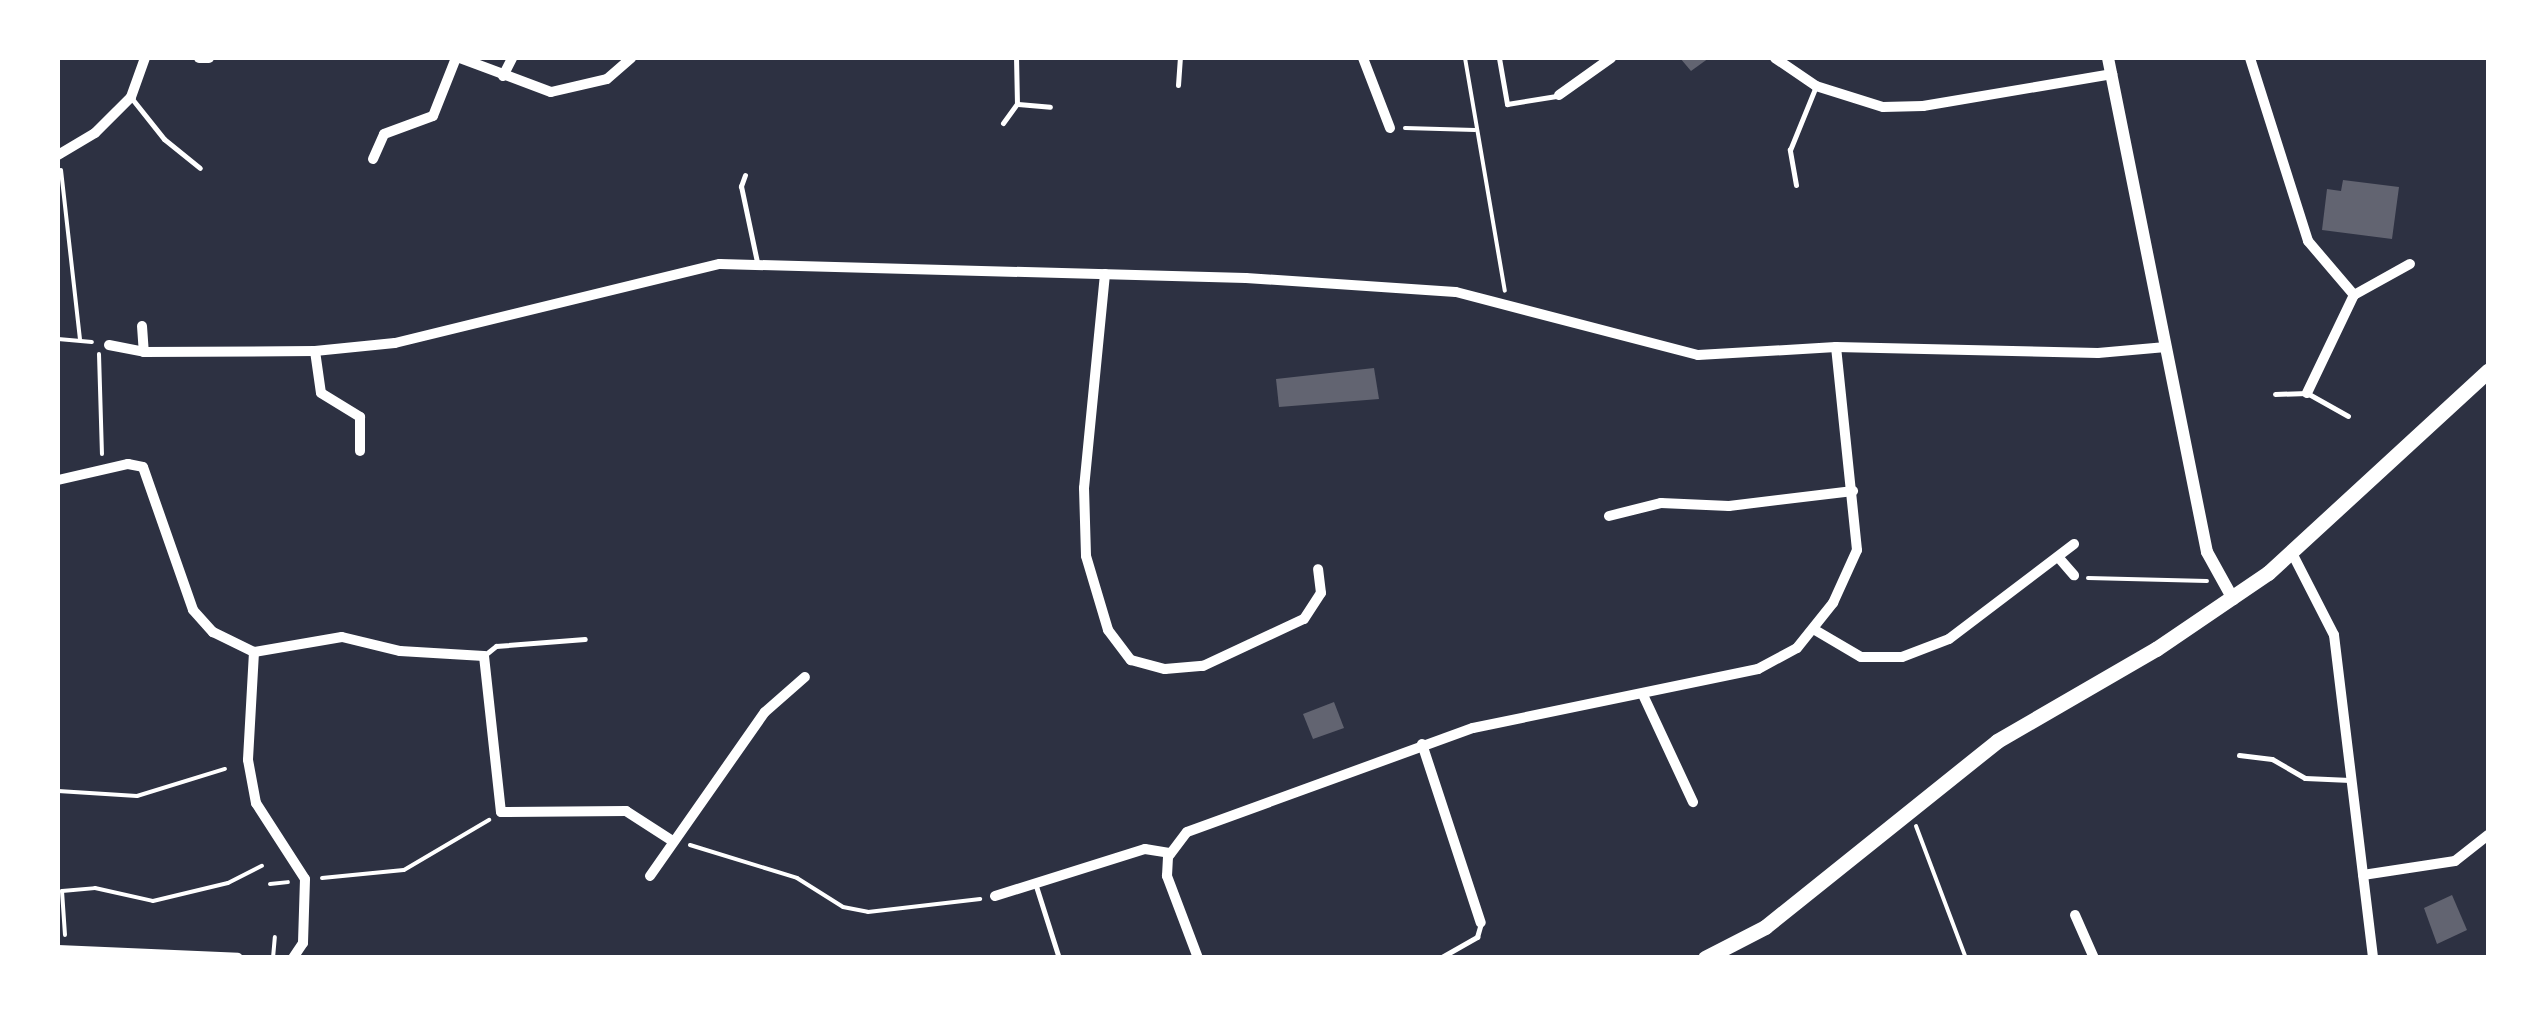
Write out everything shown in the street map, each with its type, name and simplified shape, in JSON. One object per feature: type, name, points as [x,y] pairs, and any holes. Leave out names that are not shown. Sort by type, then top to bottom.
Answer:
[{"type":"main road","points":[[1705,958],[1765,927],[1997,741],[2233,599],[2292,554],[2488,371]]},
{"type":"street","points":[[58,155],[95,134],[131,97],[145,58]]},
{"type":"street","points":[[198,58],[209,58]]},
{"type":"street","points":[[373,159],[384,134],[433,116],[458,58],[551,92],[607,79],[632,58]]},
{"type":"street","points":[[503,76],[512,58]]},
{"type":"street","points":[[1363,58],[1390,128]]},
{"type":"street","points":[[1559,95],[1611,58]]},
{"type":"street","points":[[1776,58],[1816,86],[1863,103],[1906,108],[2112,74]]},
{"type":"street","points":[[2108,58],[2207,552],[2233,599]]},
{"type":"street","points":[[2250,58],[2308,241],[2354,295]]},
{"type":"street","points":[[105,344],[144,352],[315,351],[396,343],[720,264],[1105,274],[1456,292],[1506,301],[1698,355],[1836,347],[2098,353],[2166,347]]},
{"type":"street","points":[[2307,392],[2354,295],[2410,264]]},
{"type":"street","points":[[1105,274],[1084,488],[1086,556],[1108,630],[1131,660],[1165,669],[1202,666],[1304,619],[1321,593],[1318,569]]},
{"type":"street","points":[[142,326],[144,352]]},
{"type":"street","points":[[1198,958],[1167,876],[1170,853],[1187,832],[1422,744],[1758,669],[1815,630],[1857,550],[1836,347]]},
{"type":"street","points":[[315,351],[321,393],[360,417],[360,451]]},
{"type":"street","points":[[58,480],[128,464],[143,466],[193,610],[213,632],[254,652],[342,637],[400,651],[484,656],[501,812],[626,811],[671,840]]},
{"type":"street","points":[[1609,516],[1661,503],[1729,506],[1853,490]]},
{"type":"street","points":[[1815,630],[1861,658],[1902,658],[1950,639],[2074,544]]},
{"type":"street","points":[[2292,554],[2334,635],[2373,958]]},
{"type":"street","points":[[2059,558],[2074,575]]},
{"type":"street","points":[[254,652],[248,760],[256,803],[305,879],[303,943],[294,958]]},
{"type":"street","points":[[650,876],[671,840],[765,712],[805,677]]},
{"type":"street","points":[[1644,696],[1693,802]]},
{"type":"street","points":[[1422,744],[1481,924]]},
{"type":"street","points":[[2363,875],[2455,862],[2488,835]]},
{"type":"street","points":[[995,896],[1145,849],[1170,853]]},
{"type":"street","points":[[2075,915],[2094,958]]},
{"type":"street","points":[[62,950],[238,958]]},
{"type":"lane","points":[[1003,123],[1017,104],[1016,58]]},
{"type":"lane","points":[[1178,85],[1180,58]]},
{"type":"lane","points":[[1499,58],[1507,104],[1559,95]]},
{"type":"lane","points":[[1796,185],[1790,150],[1816,86]]},
{"type":"lane","points":[[131,97],[164,139],[200,168]]},
{"type":"lane","points":[[1017,104],[1050,108]]},
{"type":"lane","points":[[745,175],[742,186],[757,265]]},
{"type":"lane","points":[[2275,394],[2307,392],[2348,416]]},
{"type":"lane","points":[[484,656],[496,646],[585,639]]},
{"type":"lane","points":[[2239,755],[2272,759],[2305,778],[2353,780]]},
{"type":"lane","points":[[1036,886],[1059,958]]},
{"type":"lane","points":[[1440,958],[1477,937],[1481,924]]},
{"type":"path","points":[[1465,58],[1506,301]]},
{"type":"path","points":[[1390,128],[1475,130]]},
{"type":"path","points":[[58,155],[80,340],[58,339]]},
{"type":"path","points":[[101,450],[105,344]]},
{"type":"path","points":[[2074,575],[2108,584],[2203,584]]},
{"type":"path","points":[[58,791],[137,796],[224,769]]},
{"type":"path","points":[[326,878],[404,870],[501,812]]},
{"type":"path","points":[[1911,812],[1966,958]]},
{"type":"path","points":[[671,840],[797,878],[843,907],[868,912],[905,912],[995,896]]},
{"type":"path","points":[[62,950],[60,889],[95,888],[154,901],[228,882],[262,866]]},
{"type":"path","points":[[273,958],[275,937]]},
{"type":"building","points":[[1680,58],[1709,58],[1691,71]]},
{"type":"building","points":[[2343,180],[2399,187],[2392,239],[2322,230],[2327,189],[2341,191]]},
{"type":"building","points":[[1374,368],[1379,399],[1279,407],[1276,379]]},
{"type":"building","points":[[1334,702],[1344,728],[1313,739],[1303,714]]},
{"type":"building","points":[[2452,895],[2467,930],[2437,944],[2424,908]]}]
